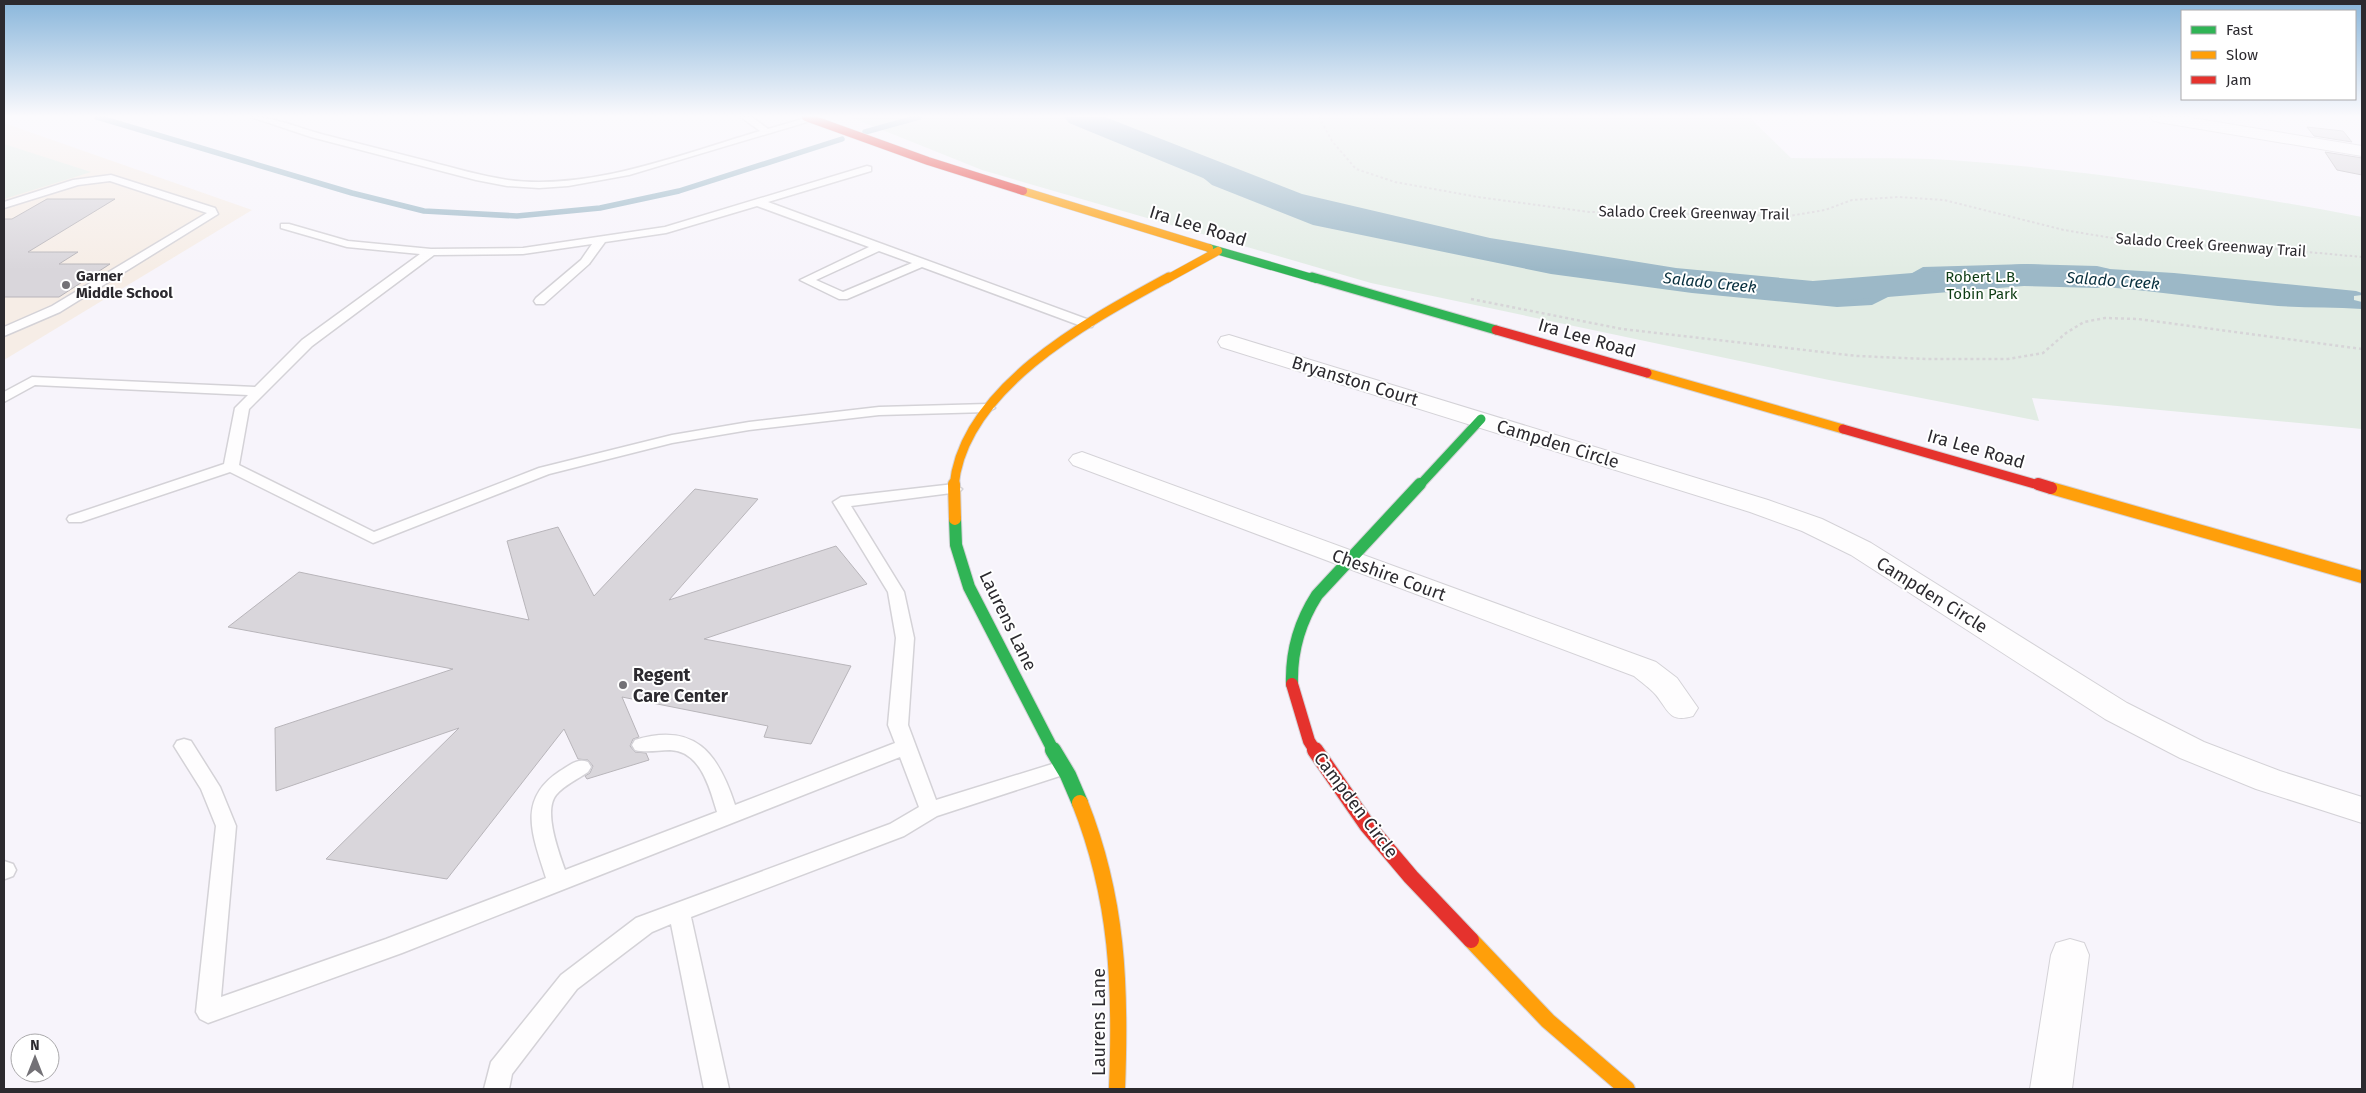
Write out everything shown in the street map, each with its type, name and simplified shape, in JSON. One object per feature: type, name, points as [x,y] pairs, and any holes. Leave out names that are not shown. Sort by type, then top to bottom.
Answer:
[{"type":"street","name":"Ira Lee Road","points":[[951,168],[1218,251],[2362,576]]},
{"type":"street","name":"Laurens Lane","points":[[1117,1089],[1121,1036],[1119,977],[1109,900],[1092,833],[1068,775],[1062,768],[969,587],[956,545],[954,489],[960,454],[988,408],[1007,384],[1032,362],[1088,324],[1218,251]]},
{"type":"street","name":"Bryanston Court","points":[[1229,342],[1481,420]]},
{"type":"street","name":"Campden Circle","points":[[1627,1089],[1548,1021],[1411,877],[1367,825],[1309,741],[1292,683],[1294,644],[1307,610],[1317,594],[1481,420],[1759,506],[1812,525],[1861,550],[2116,711],[2209,756],[2268,780],[2362,810]]},
{"type":"street","name":"Cheshire Court","points":[[1082,460],[1349,561],[1645,669],[1666,686],[1682,708]]},
{"type":"street","points":[[2051,1089],[2070,955]]},
{"type":"lane","points":[[446,168],[509,184],[538,185],[574,182],[643,168]]},
{"type":"lane","points":[[285,226],[347,244],[431,252],[522,251],[666,230],[868,168]]},
{"type":"lane","points":[[4,204],[77,182],[111,178],[200,206],[211,210],[213,214],[56,309],[4,332]]},
{"type":"lane","points":[[758,202],[1088,324]]},
{"type":"lane","points":[[540,301],[585,262],[602,239]]},
{"type":"lane","points":[[879,247],[806,280],[843,296],[922,263]]},
{"type":"lane","points":[[231,467],[242,408],[307,342],[431,252]]},
{"type":"lane","points":[[4,398],[32,381],[258,391]]},
{"type":"lane","points":[[75,519],[231,467],[372,538],[544,471],[672,439],[749,426],[879,411],[988,408]]},
{"type":"lane","points":[[930,810],[898,725],[905,638],[896,592],[841,502],[954,489]]},
{"type":"lane","points":[[642,745],[676,743],[696,751],[710,767],[729,816]]},
{"type":"lane","points":[[184,746],[210,787],[226,826],[208,1012],[394,946],[905,747]]},
{"type":"lane","points":[[558,882],[542,827],[541,807],[549,790],[581,767]]},
{"type":"lane","points":[[497,1089],[500,1070],[569,982],[644,925],[897,830],[930,810],[1062,768]]},
{"type":"lane","points":[[679,911],[717,1089]]},
{"type":"path","name":"Salado Creek Greenway Trail","points":[[1356,168],[1395,182],[1515,202],[1590,212],[1789,216],[1825,210],[1852,200],[1899,196],[1944,200],[2064,230],[2136,242],[2275,249],[2362,257]]},
{"type":"path","points":[[1462,297],[1622,329],[1856,356],[1927,359],[2008,359],[2043,353],[2066,333],[2084,322],[2105,318],[2138,319],[2362,349]]},
{"type":"shaded area","name":"Garner Middle School","points":[[4,168],[132,168],[252,210],[4,360]]},
{"type":"green space","points":[[4,168],[79,168],[91,172],[4,199]]},
{"type":"green space","name":"Robert L.B. Tobin Park","points":[[977,168],[2044,168],[2157,182],[2362,217],[2362,429],[2032,398],[2039,421],[1829,380],[1371,283]]},
{"type":"water","points":[[1191,168],[1214,168],[1251,191],[1271,199],[1349,221],[1424,237],[1482,243],[1605,270],[1654,278],[1821,296],[1854,294],[1866,283],[1881,278],[1905,277],[1923,267],[2027,264],[2174,273],[2356,291],[2362,293],[2362,295],[2354,296],[2354,300],[2362,302],[2362,309],[2288,307],[2073,285],[2078,281],[2016,274],[1939,290],[1925,286],[1917,292],[1896,293],[1872,305],[1837,307],[1692,293],[1551,274],[1313,225],[1212,185]]},
{"type":"building","points":[[2336,168],[2362,168],[2362,175],[2337,170]]},
{"type":"building","points":[[47,199],[115,199],[28,252],[78,252],[59,264],[110,264],[59,297],[4,297],[4,219],[12,219]]},
{"type":"building","name":"Regent Care Center","points":[[695,489],[758,499],[669,600],[836,546],[867,584],[704,639],[851,666],[811,744],[764,737],[768,726],[622,697],[639,737],[633,739],[630,746],[635,752],[646,753],[649,760],[587,779],[585,776],[590,773],[593,766],[588,760],[578,759],[564,729],[447,879],[326,859],[459,728],[276,791],[275,728],[453,669],[228,627],[299,572],[529,620],[507,541],[558,527],[594,596]]},
{"type":"waterway","points":[[268,168],[352,193],[424,211],[517,216],[600,208],[679,191],[751,168]]},
{"type":"waterway","name":"Salado Creek","points":[[1206,168],[1291,202],[1490,249],[1676,279],[1813,292],[2024,275],[2097,277]]},
{"type":"traffic: fast","points":[[1209,248],[1496,330]]},
{"type":"traffic: fast","points":[[1292,684],[1292,660],[1300,626],[1317,595],[1481,419]]},
{"type":"traffic: fast","points":[[955,519],[956,545],[969,587],[1062,768],[1068,775],[1080,803]]},
{"type":"traffic: slow","points":[[1023,191],[1209,248]]},
{"type":"traffic: slow","points":[[955,519],[955,479],[962,449],[993,402],[1019,374],[1082,327],[1218,251]]},
{"type":"traffic: slow","points":[[1647,373],[1843,429]]},
{"type":"traffic: slow","points":[[2051,488],[2362,577]]},
{"type":"traffic: slow","points":[[1080,803],[1093,837],[1111,907],[1118,980],[1117,1089]]},
{"type":"traffic: slow","points":[[1471,940],[1548,1021],[1627,1089]]},
{"type":"traffic: jam","points":[[950,168],[1023,191]]},
{"type":"traffic: jam","points":[[1496,330],[1647,373]]},
{"type":"traffic: jam","points":[[1843,429],[2051,488]]},
{"type":"traffic: jam","points":[[1292,684],[1309,741],[1367,825],[1411,877],[1471,940]]},
{"type":"place","name":"Garner Middle School","points":[[66,285]]},
{"type":"place","name":"Regent Care Center","points":[[623,685]]}]
